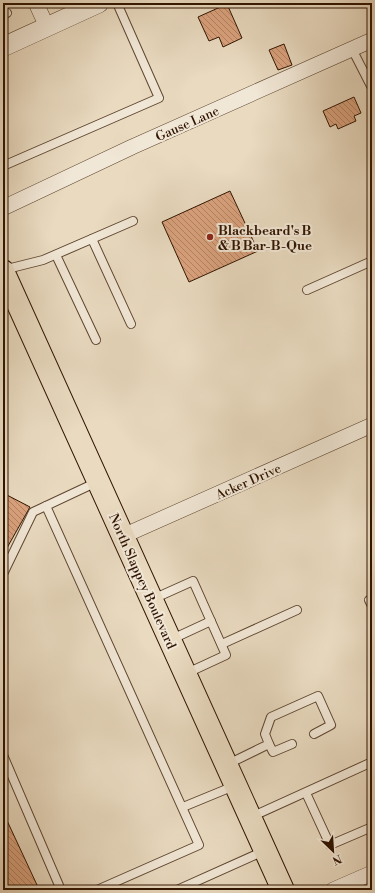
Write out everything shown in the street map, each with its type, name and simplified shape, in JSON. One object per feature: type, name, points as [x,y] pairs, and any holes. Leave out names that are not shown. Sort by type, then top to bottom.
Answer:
[{"type":"main road","name":"North Slappey Boulevard","points":[[3,270],[226,766],[284,890]]},
{"type":"street","points":[[36,3],[47,27]]},
{"type":"street","points":[[3,47],[99,3]]},
{"type":"street","name":"Gause Lane","points":[[3,208],[132,147],[372,40]]},
{"type":"street","name":"Acker Drive","points":[[122,536],[372,425]]},
{"type":"street","points":[[333,890],[372,873]]},
{"type":"lane","points":[[3,166],[159,98],[117,3]]},
{"type":"lane","points":[[352,49],[372,88]]},
{"type":"lane","points":[[3,270],[43,260],[133,221]]},
{"type":"lane","points":[[92,239],[131,324]]},
{"type":"lane","points":[[56,255],[96,340]]},
{"type":"lane","points":[[307,290],[372,261]]},
{"type":"lane","points":[[3,574],[33,512],[98,482]]},
{"type":"lane","points":[[46,506],[199,844],[98,890]]},
{"type":"lane","points":[[151,600],[193,581],[222,644],[226,655],[185,674]]},
{"type":"lane","points":[[222,644],[297,610]]},
{"type":"lane","points":[[169,640],[211,621]]},
{"type":"lane","points":[[292,744],[273,752],[265,734],[271,717],[318,696],[331,725],[314,734]]},
{"type":"lane","points":[[226,766],[269,744]]},
{"type":"lane","points":[[3,755],[60,884],[61,890]]},
{"type":"lane","points":[[250,818],[372,762]]},
{"type":"lane","points":[[183,807],[235,785]]},
{"type":"lane","points":[[306,792],[330,845],[372,827]]},
{"type":"lane","points":[[177,890],[265,851]]},
{"type":"building","points":[[227,4],[242,38],[223,47],[219,37],[209,41],[198,17]]},
{"type":"building","points":[[284,44],[292,65],[278,70],[269,50]]},
{"type":"building","points":[[354,97],[361,113],[354,116],[356,121],[338,129],[336,124],[330,127],[323,111]]},
{"type":"building","name":"Blackbeard's B & B Bar-B-Que","points":[[230,191],[258,251],[189,282],[162,222]]},
{"type":"building","points":[[3,493],[30,507],[3,555]]},
{"type":"building","points":[[3,812],[37,885],[26,890],[3,890]]},
{"type":"place","name":"Blackbeard's B & B Bar-B-Que","points":[[210,237]]}]
